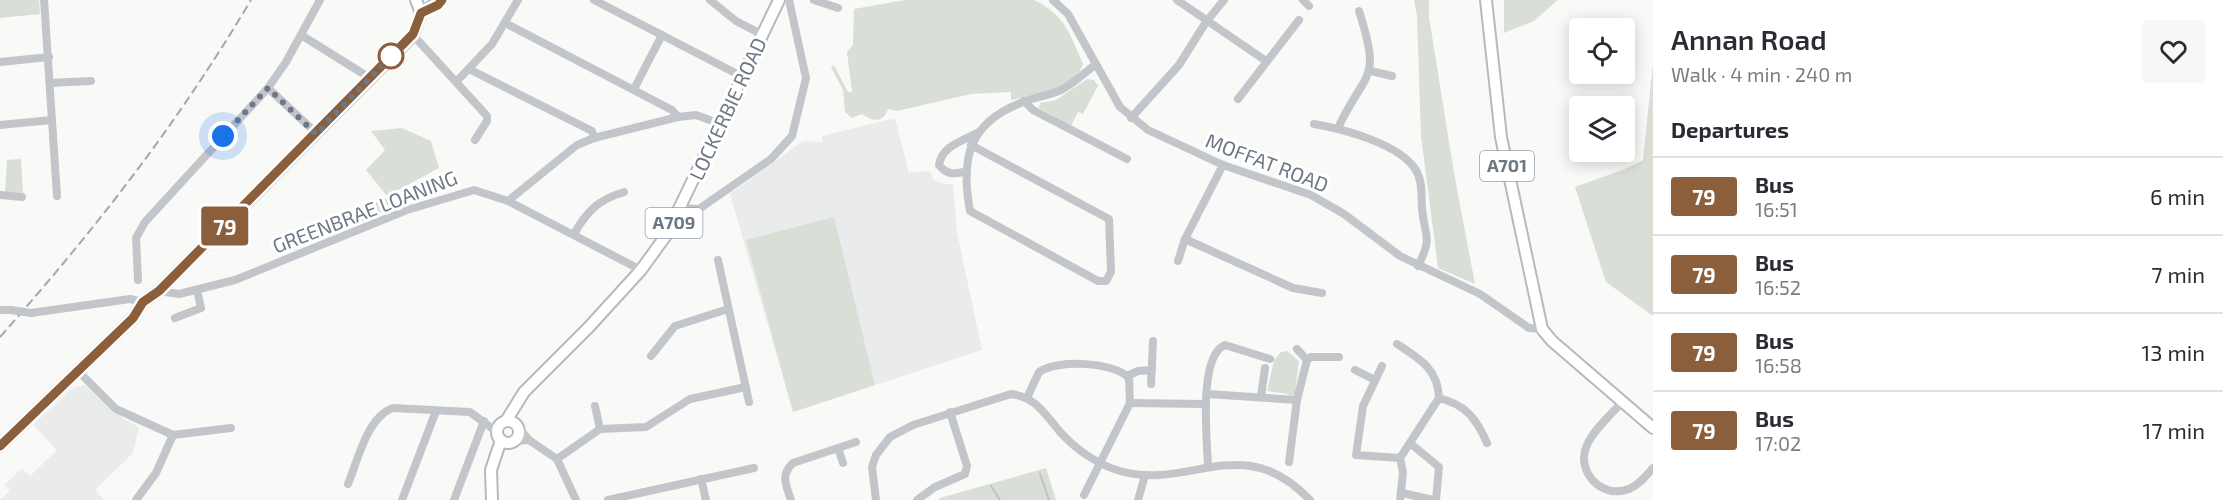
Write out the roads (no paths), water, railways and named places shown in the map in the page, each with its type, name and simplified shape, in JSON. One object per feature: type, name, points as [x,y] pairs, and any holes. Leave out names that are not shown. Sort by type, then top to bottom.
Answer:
[{"type":"main road","points":[[416,0],[421,13]]},
{"type":"main road","points":[[0,446],[133,318],[143,302],[159,291],[316,134],[413,34],[421,13],[442,0]]},
{"type":"main road","name":"LOCKERBIE ROAD","points":[[507,432],[524,392],[589,327],[640,270],[667,234],[682,208],[779,0]]},
{"type":"main road","name":"A701","points":[[1486,0],[1501,137],[1542,329]]},
{"type":"main road","points":[[1542,329],[1552,341],[1653,428]]},
{"type":"main road","points":[[492,500],[490,485],[495,462],[507,432]]},
{"type":"street","points":[[44,0],[57,196]]},
{"type":"street","points":[[138,280],[136,238],[145,222],[268,88],[320,0]]},
{"type":"street","points":[[457,81],[506,23],[518,0]]},
{"type":"street","points":[[594,0],[743,77]]},
{"type":"street","points":[[710,0],[736,21],[763,35]]},
{"type":"street","points":[[682,208],[699,209],[771,159],[792,136],[806,78],[789,0]]},
{"type":"street","points":[[814,0],[838,8]]},
{"type":"street","name":"MOFFAT ROAD","points":[[1053,0],[1068,14],[1120,106],[1131,118],[1148,130],[1223,165],[1294,188],[1327,204],[1418,266],[1480,294],[1528,328],[1542,329]]},
{"type":"street","points":[[1177,0],[1266,61]]},
{"type":"street","points":[[1131,118],[1179,65],[1206,22],[1224,0]]},
{"type":"street","points":[[1338,128],[1371,71],[1369,40],[1359,10]]},
{"type":"street","points":[[1238,99],[1299,20]]},
{"type":"street","points":[[506,23],[634,89],[672,110],[678,117]]},
{"type":"street","points":[[301,34],[370,78]]},
{"type":"street","points":[[413,34],[487,116],[487,121],[476,140]]},
{"type":"street","points":[[634,89],[662,35]]},
{"type":"street","points":[[0,62],[49,57]]},
{"type":"street","points":[[964,172],[952,174],[944,171],[939,165],[940,157],[946,149],[977,133],[999,113],[1024,101],[1062,89],[1095,65]]},
{"type":"street","points":[[469,69],[592,131],[594,138]]},
{"type":"street","points":[[1371,71],[1392,76]]},
{"type":"street","points":[[50,83],[91,81]]},
{"type":"street","points":[[268,88],[316,134]]},
{"type":"street","points":[[1024,101],[1033,110],[1126,159]]},
{"type":"street","points":[[508,201],[578,145],[594,138],[678,117],[696,115],[721,124]]},
{"type":"street","points":[[0,125],[52,120]]},
{"type":"street","points":[[1314,124],[1338,128],[1377,142],[1402,157],[1416,171],[1422,188],[1422,208],[1428,246],[1418,266]]},
{"type":"street","points":[[971,145],[1109,219],[1109,278],[1098,281],[970,211],[964,172],[971,145],[977,133]]},
{"type":"street","points":[[1178,261],[1185,239],[1223,165]]},
{"type":"street","name":"GREENBRAE LOANING","points":[[159,291],[179,294],[235,280],[451,195],[474,190],[508,201],[640,270]]},
{"type":"street","points":[[574,234],[587,211],[604,199],[624,192]]},
{"type":"street","points":[[0,195],[22,197]]},
{"type":"street","points":[[1185,239],[1293,288],[1322,293]]},
{"type":"street","points":[[718,260],[749,402]]},
{"type":"street","points":[[175,318],[201,308],[198,290]]},
{"type":"street","points":[[0,310],[32,313],[130,299],[143,302]]},
{"type":"street","points":[[651,356],[675,326],[729,309]]},
{"type":"street","points":[[1151,384],[1153,341]]},
{"type":"street","points":[[1397,344],[1425,363],[1434,373],[1439,398],[1410,443],[1400,459],[1401,497],[1435,500],[1439,467],[1410,443]]},
{"type":"street","points":[[1209,466],[1205,404],[1214,356],[1219,347],[1225,345],[1270,360]]},
{"type":"street","points":[[1297,349],[1307,360]]},
{"type":"street","points":[[1289,462],[1297,400],[1307,360],[1311,357],[1339,357]]},
{"type":"street","points":[[1027,398],[1040,372],[1057,364],[1072,362],[1127,376],[1138,371],[1152,370]]},
{"type":"street","points":[[1383,366],[1363,406],[1356,455],[1400,459]]},
{"type":"street","points":[[1261,396],[1265,368]]},
{"type":"street","points":[[1355,370],[1375,380]]},
{"type":"street","points":[[78,371],[116,409],[173,435],[231,428]]},
{"type":"street","points":[[1084,495],[1130,403],[1130,382],[1127,376]]},
{"type":"street","points":[[557,459],[600,429],[646,427],[690,399],[746,387]]},
{"type":"street","points":[[876,500],[872,467],[882,445],[900,430],[1000,395],[1011,394],[1027,398],[1043,409],[1069,441],[1101,463],[1119,471],[1163,475],[1209,466],[1244,466],[1267,471],[1292,482],[1310,500]]},
{"type":"street","points":[[1207,394],[1297,400]]},
{"type":"street","points":[[1439,398],[1454,402],[1473,415],[1486,443]]},
{"type":"street","points":[[1622,402],[1586,445],[1583,457],[1589,477],[1604,489],[1621,492],[1635,486],[1653,468]]},
{"type":"street","points":[[1130,403],[1205,404]]},
{"type":"street","points":[[595,406],[600,429]]},
{"type":"street","points":[[348,484],[371,430],[382,411],[393,408],[470,412],[507,432],[529,440],[557,459],[576,500]]},
{"type":"street","points":[[402,500],[436,411]]},
{"type":"street","points":[[917,500],[935,487],[965,474],[966,459],[950,412]]},
{"type":"street","points":[[454,500],[484,421]]},
{"type":"street","points":[[136,500],[156,473],[173,435]]},
{"type":"street","points":[[791,500],[783,477],[786,469],[793,463],[856,442]]},
{"type":"street","points":[[838,448],[843,463]]},
{"type":"street","points":[[737,470],[742,459]]},
{"type":"street","points":[[608,500],[754,468]]},
{"type":"street","points":[[1138,500],[1144,475]]},
{"type":"street","points":[[701,479],[706,500]]},
{"type":"waterway","points":[[1040,474],[1049,500]]},
{"type":"waterway","points":[[991,486],[1000,500]]},
{"type":"railway","points":[[0,337],[70,256],[134,174],[194,90],[251,0]]}]
